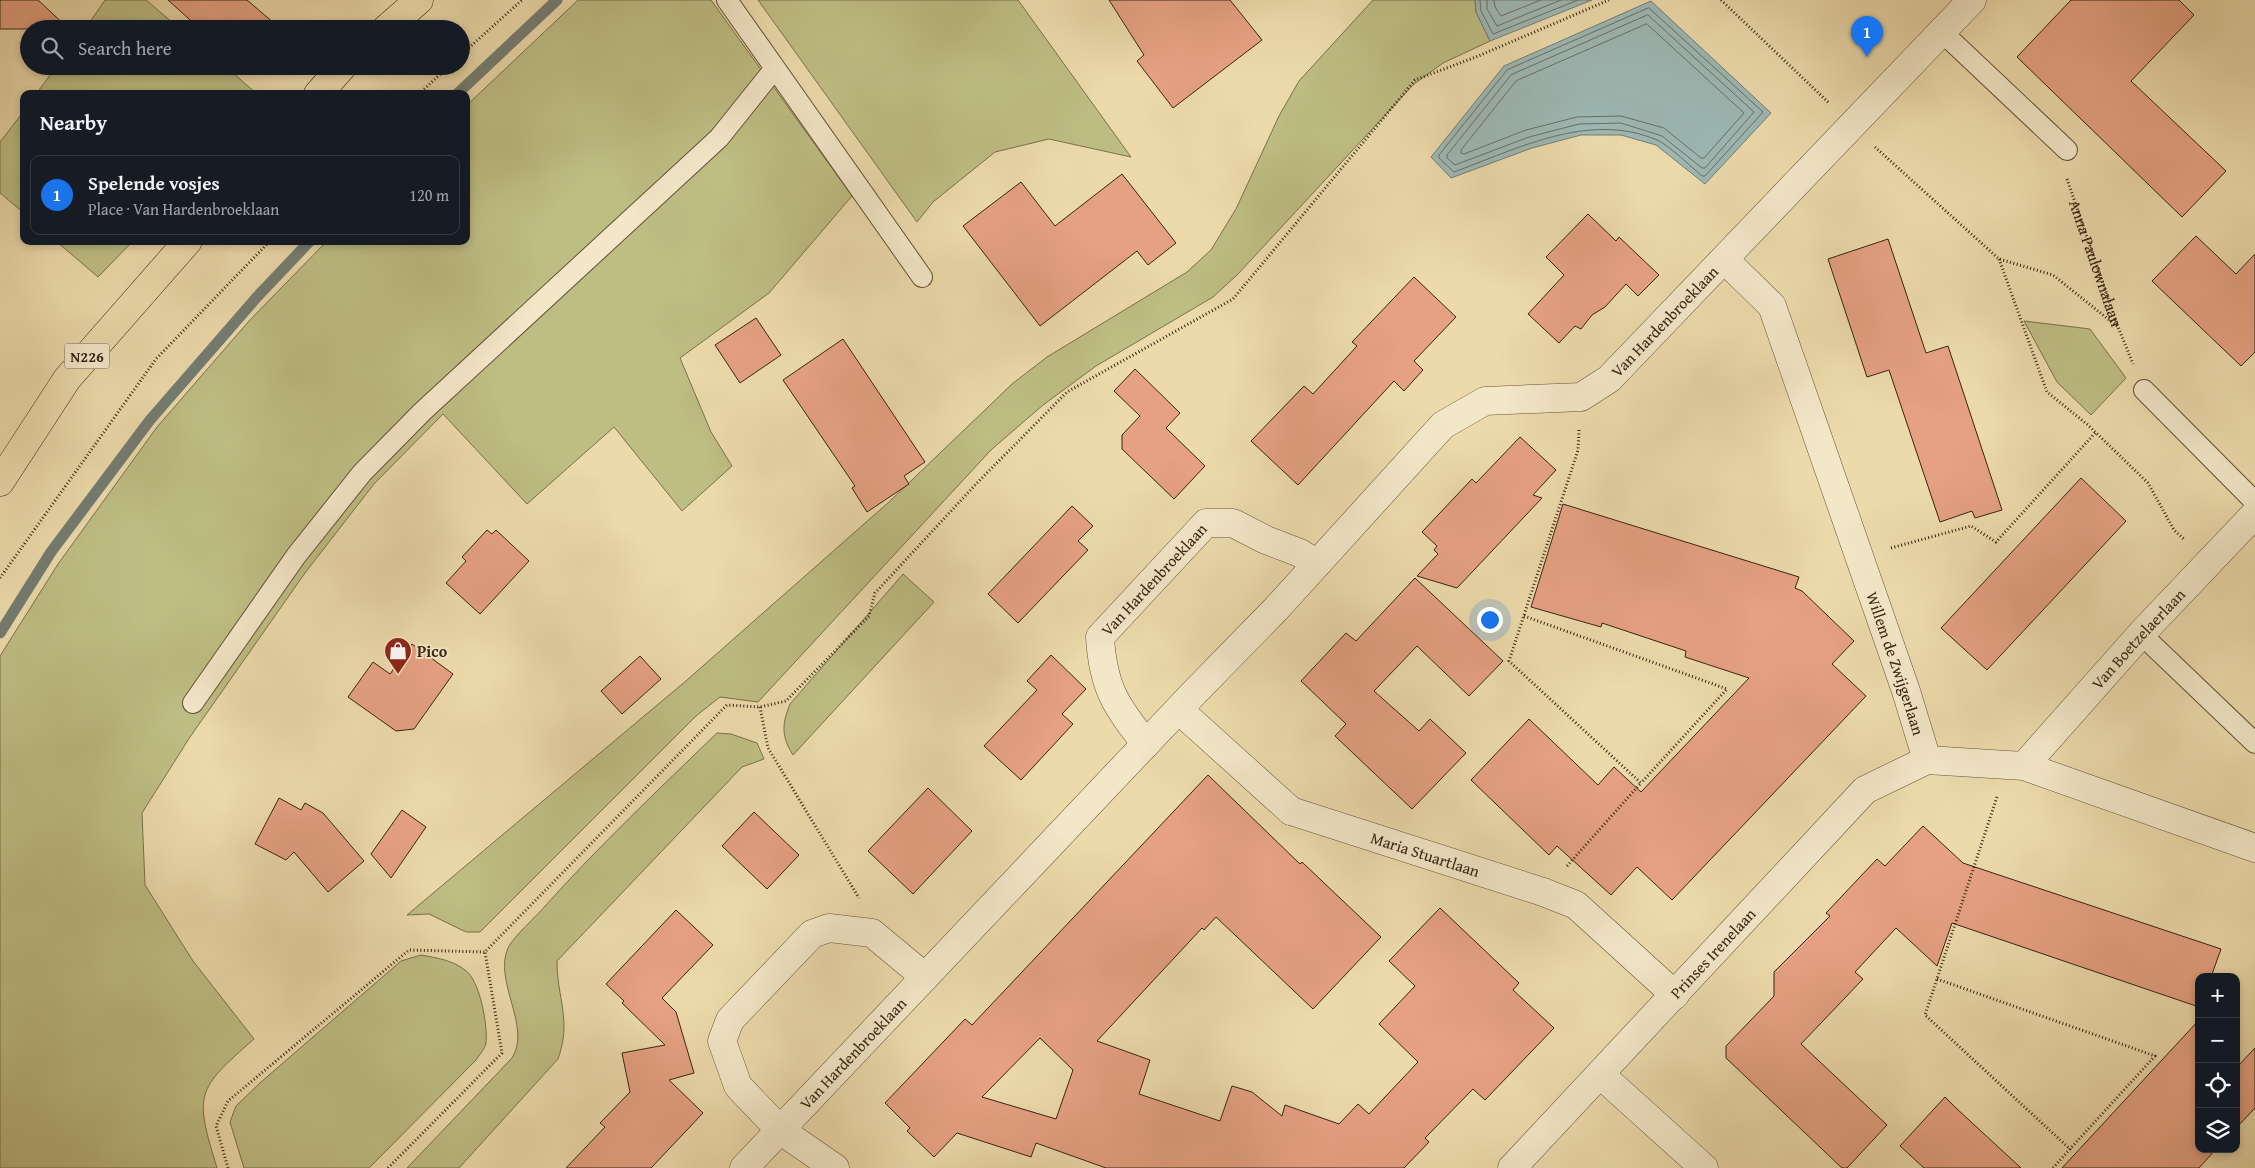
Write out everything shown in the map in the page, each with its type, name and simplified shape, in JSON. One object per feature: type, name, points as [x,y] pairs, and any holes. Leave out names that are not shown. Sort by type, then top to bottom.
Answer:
[{"type":"main road","points":[[396,20],[419,0]]},
{"type":"main road","points":[[322,90],[335,75]]},
{"type":"main road","name":"N226","points":[[0,482],[67,378],[184,245]]},
{"type":"street","name":"Van Hardenbroeklaan","points":[[744,1168],[1276,609],[1443,425],[1485,400],[1580,396],[1609,379],[1972,0]]},
{"type":"street","name":"Willem de Zwijgerlaan","points":[[1725,260],[1772,306],[1906,691],[1928,760]]},
{"type":"street","name":"Van Boetzelaerlaan","points":[[2016,766],[2255,514]]},
{"type":"street","name":"Van Hardenbroeklaan","points":[[1146,744],[1109,691],[1101,659],[1100,637],[1199,530],[1206,523],[1233,523],[1300,553],[1317,564]]},
{"type":"street","name":"Maria Stuartlaan","points":[[1179,710],[1291,811],[1543,892],[1576,905],[1675,994]]},
{"type":"street","points":[[1928,760],[2016,766],[2255,848]]},
{"type":"street","name":"Prinses Irenelaan","points":[[1512,1168],[1865,790],[1928,760]]},
{"type":"street","points":[[835,1168],[780,1130],[738,1086],[722,1041],[730,1020],[812,934],[829,928],[872,932],[925,977]]},
{"type":"street","points":[[1601,1074],[1704,1168]]},
{"type":"lane","points":[[727,0],[922,277]]},
{"type":"lane","points":[[1942,32],[2067,150]]},
{"type":"lane","points":[[193,703],[296,556],[362,473],[422,412],[719,138],[774,68]]},
{"type":"lane","points":[[2144,390],[2255,502]]},
{"type":"lane","points":[[2141,634],[2255,743]]},
{"type":"path","points":[[470,47],[522,0]]},
{"type":"path","points":[[228,1168],[216,1126],[228,1101],[409,950],[485,952],[727,705],[760,707],[786,701],[869,616],[875,593],[977,482],[1067,392],[1233,299],[1415,80],[1609,0]]},
{"type":"path","points":[[1721,0],[1852,126],[1999,258],[2053,275],[2118,327]]},
{"type":"path","points":[[422,90],[439,75]]},
{"type":"path","name":"Anna Paulownalaan","points":[[2067,150],[2059,158],[2118,327],[2144,390]]},
{"type":"path","points":[[0,578],[156,358],[266,245]]},
{"type":"path","points":[[1999,258],[2047,392],[2096,432],[2148,483],[2174,530],[2209,563]]},
{"type":"path","points":[[1580,396],[1578,450],[1509,660],[1641,783]]},
{"type":"path","points":[[1859,557],[1971,526],[1996,542],[2096,432]]},
{"type":"path","points":[[1524,616],[1727,689],[1543,892]]},
{"type":"path","points":[[760,707],[768,748],[868,913],[872,932]]},
{"type":"path","points":[[2016,766],[1925,1015],[2070,1149]]},
{"type":"path","points":[[388,1168],[502,1053],[485,952]]},
{"type":"path","points":[[1937,980],[2155,1056],[2053,1168]]},
{"type":"shaded area","points":[[105,0],[146,0],[169,20],[91,20]]},
{"type":"shaded area","points":[[578,0],[711,0],[852,196],[769,293],[680,358],[711,432],[732,466],[682,511],[614,427],[527,504],[443,414],[374,484],[305,573],[190,737],[142,813],[145,885],[193,961],[254,1039],[221,1070],[211,1082],[205,1094],[203,1108],[205,1123],[217,1168],[0,1168],[0,656],[58,564],[157,427],[249,321],[323,245],[470,245],[470,102]]},
{"type":"shaded area","points":[[758,0],[1018,0],[1131,157],[1049,139],[995,152],[933,202],[917,222]]},
{"type":"shaded area","points":[[1373,0],[1475,0],[1476,12],[1490,41],[1443,63],[1414,84],[1238,274],[1213,297],[1096,366],[1043,405],[991,450],[758,702],[720,697],[696,716],[480,932],[466,932],[429,914],[407,915],[687,680],[889,502],[1012,384],[1047,357],[1187,272],[1211,250],[1236,209],[1279,116],[1299,81]]},
{"type":"shaded area","points":[[50,75],[235,75],[252,90],[39,90]]},
{"type":"shaded area","points":[[20,116],[20,210],[0,193],[0,142]]},
{"type":"shaded area","points":[[61,245],[129,245],[98,277]]},
{"type":"shaded area","points":[[2024,321],[2090,329],[2126,378],[2091,415],[2057,382]]},
{"type":"shaded area","points":[[903,574],[934,602],[793,755],[786,742],[784,730],[785,718],[790,704]]},
{"type":"shaded area","points":[[717,733],[731,734],[757,743],[764,759],[742,767],[557,961],[564,1021],[564,1033],[558,1059],[459,1168],[407,1168],[512,1058],[517,1046],[518,1032],[505,975],[505,961],[511,943],[609,839]]},
{"type":"shaded area","points":[[421,955],[455,964],[465,970],[475,983],[482,1004],[486,1035],[486,1043],[476,1060],[369,1168],[244,1168],[230,1122],[236,1106],[261,1082],[401,961]]},
{"type":"water","points":[[1475,0],[1592,0],[1490,41],[1476,12]]},
{"type":"water","points":[[1651,1],[1771,113],[1705,184],[1656,145],[1621,135],[1581,135],[1532,148],[1451,178],[1431,157],[1504,66]]},
{"type":"building","points":[[0,0],[38,0],[59,20],[20,20],[20,29],[0,29]]},
{"type":"building","points":[[168,0],[247,0],[270,20],[190,20]]},
{"type":"building","points":[[1109,0],[1230,0],[1262,40],[1173,108],[1137,61],[1144,55]]},
{"type":"building","points":[[2071,0],[2179,0],[2194,15],[2131,81],[2226,171],[2182,217],[2017,57]]},
{"type":"building","points":[[1122,174],[1176,243],[1148,265],[1137,251],[1040,326],[963,226],[1021,182],[1055,226]]},
{"type":"building","points":[[1588,214],[1616,241],[1619,237],[1659,275],[1638,296],[1626,284],[1605,307],[1592,315],[1581,329],[1575,326],[1559,343],[1528,314],[1564,275],[1546,257]]},
{"type":"building","points":[[2196,236],[2236,274],[2255,254],[2255,352],[2241,366],[2152,281]]},
{"type":"building","points":[[1888,239],[1926,353],[1948,346],[2002,510],[1975,518],[1972,511],[1940,522],[1889,370],[1867,377],[1828,259]]},
{"type":"building","points":[[1414,277],[1456,317],[1414,361],[1423,370],[1404,391],[1394,381],[1298,485],[1251,441],[1304,386],[1313,394],[1357,346],[1352,342]]},
{"type":"building","points":[[756,318],[781,355],[740,383],[715,345]]},
{"type":"building","points":[[843,339],[925,462],[904,476],[909,484],[867,512],[852,488],[855,486],[783,380]]},
{"type":"building","points":[[1135,369],[1180,413],[1166,428],[1205,466],[1174,499],[1122,449],[1122,435],[1140,416],[1114,391]]},
{"type":"building","points":[[1520,437],[1556,470],[1533,495],[1542,498],[1457,588],[1417,576],[1438,554],[1434,550],[1437,546],[1422,532],[1472,479],[1476,483]]},
{"type":"building","points":[[2081,478],[2126,521],[1987,670],[1941,628]]},
{"type":"building","points":[[1563,504],[1799,577],[1795,588],[1802,591],[1854,641],[1832,664],[1866,696],[1672,900],[1637,867],[1611,895],[1557,846],[1549,855],[1471,780],[1529,719],[1598,785],[1614,767],[1641,792],[1749,678],[1685,657],[1686,651],[1602,623],[1601,627],[1531,607]]},
{"type":"building","points":[[1072,506],[1093,526],[1078,541],[1088,550],[1018,623],[988,594]]},
{"type":"building","points":[[487,530],[492,534],[496,530],[529,561],[480,614],[446,583],[466,561],[462,557]]},
{"type":"building","points":[[1415,578],[1503,661],[1469,696],[1417,646],[1374,691],[1419,731],[1430,719],[1466,753],[1412,809],[1335,736],[1346,724],[1301,681],[1346,633],[1356,641]]},
{"type":"building","points":[[412,644],[453,674],[414,729],[396,731],[348,697],[373,662],[390,674]]},
{"type":"building","points":[[1051,655],[1086,689],[1062,714],[1073,724],[1021,780],[984,746],[1037,690],[1027,681]]},
{"type":"building","points":[[640,656],[661,679],[622,714],[601,691]]},
{"type":"building","points":[[1208,775],[1300,864],[1302,862],[1381,937],[1313,1009],[1216,917],[1204,930],[1202,928],[1097,1041],[1150,1060],[1139,1094],[1220,1121],[1232,1086],[1252,1092],[1282,1116],[1285,1105],[1339,1124],[1358,1104],[1369,1114],[1418,1062],[1379,1024],[1415,986],[1389,961],[1440,908],[1519,983],[1513,990],[1554,1028],[1485,1100],[1473,1089],[1425,1138],[1429,1142],[1404,1168],[1106,1168],[1036,1143],[1031,1157],[957,1133],[934,1157],[907,1131],[910,1128],[885,1103],[965,1019],[972,1025]],"holes":[[[1040,1038],[1073,1070],[1056,1119],[982,1097]]]},
{"type":"building","points":[[928,788],[972,831],[913,894],[868,851]]},
{"type":"building","points":[[279,798],[301,810],[305,803],[323,813],[364,861],[328,892],[294,852],[286,860],[255,844]]},
{"type":"building","points":[[402,810],[426,827],[391,878],[371,854]]},
{"type":"building","points":[[754,812],[799,855],[767,889],[722,846]]},
{"type":"building","points":[[1923,826],[1963,863],[2221,949],[2212,973],[2195,973],[2195,1006],[1952,923],[1937,966],[1896,928],[1855,972],[1863,979],[1801,1044],[1887,1125],[1847,1168],[1842,1168],[1726,1058],[1726,1046],[1774,996],[1774,972],[1830,916],[1826,913],[1877,859],[1885,866]]},
{"type":"building","points":[[676,910],[713,945],[662,998],[676,1012],[694,1073],[669,1080],[703,1113],[651,1168],[566,1168],[605,1127],[600,1123],[630,1092],[622,1053],[665,1045],[622,1003],[624,1001],[606,984]]},
{"type":"building","points":[[2195,1024],[2195,1153],[2212,1153],[2199,1168],[2062,1168]]},
{"type":"building","points":[[2255,1048],[2255,1108],[2240,1124],[2240,1108],[2240,1064]]},
{"type":"building","points":[[1945,1097],[2021,1168],[1924,1168],[1900,1146]]},
{"type":"waterway","points":[[461,90],[557,0]]},
{"type":"waterway","points":[[0,633],[51,552],[150,420],[256,298],[306,245]]},
{"type":"place","name":"Spelende vosjes","points":[[1867,57]]},
{"type":"place","name":"Pico","points":[[398,675]]}]
